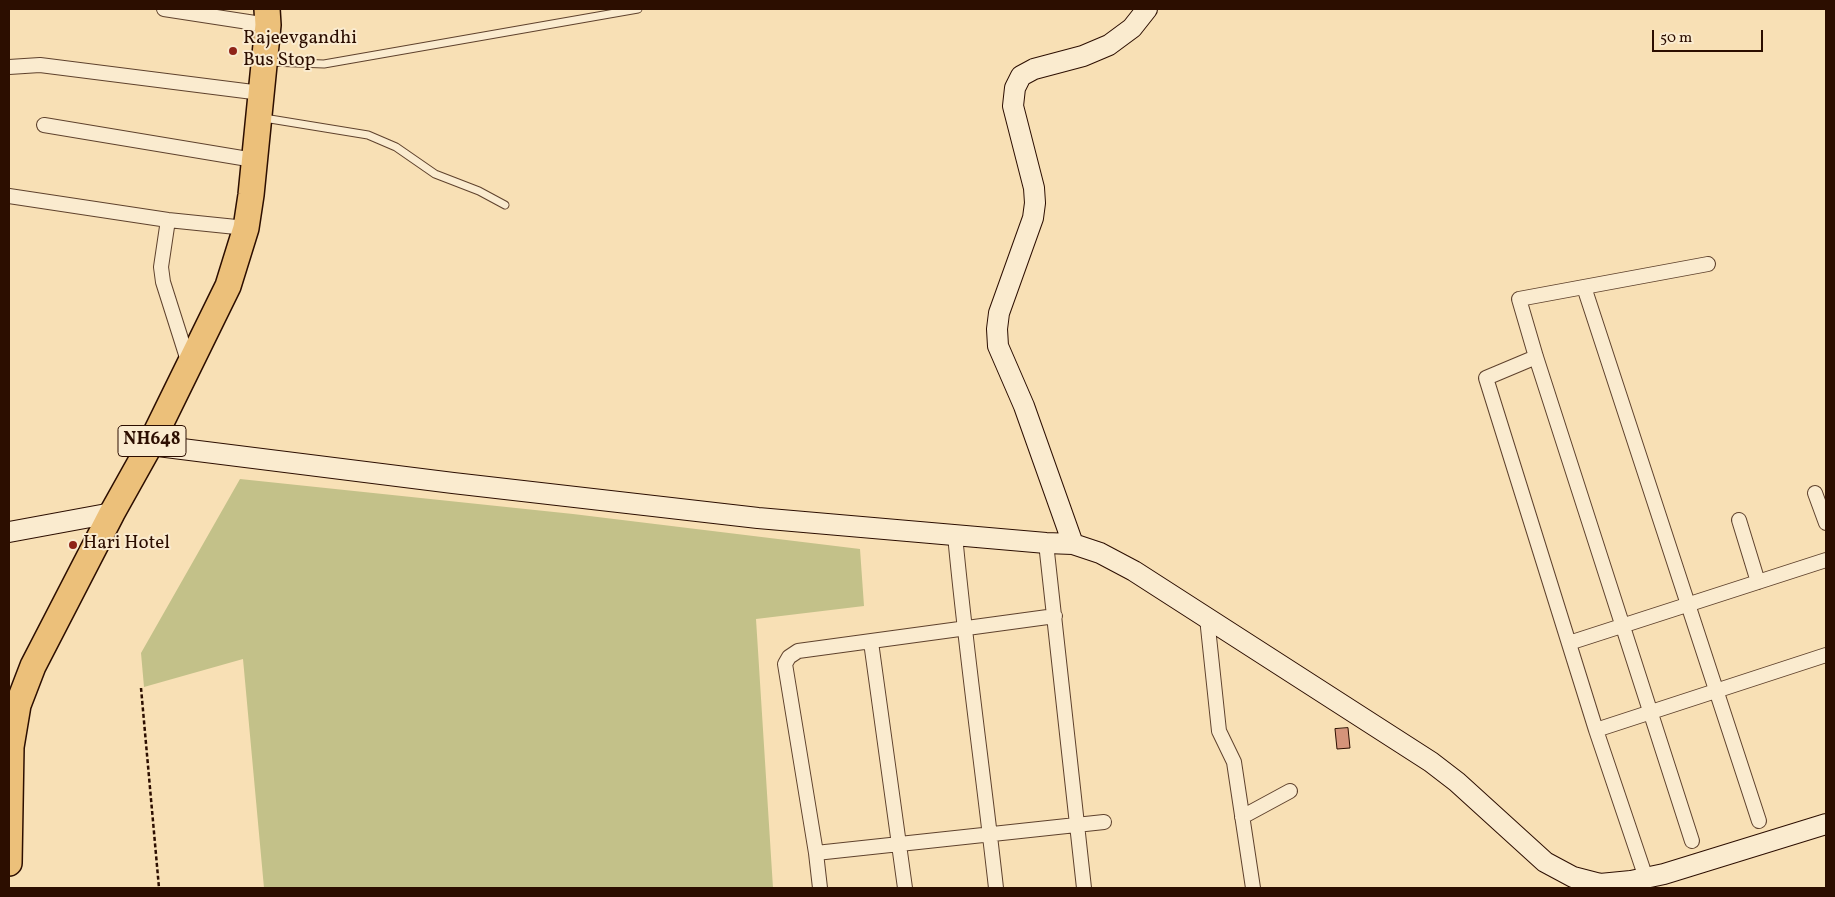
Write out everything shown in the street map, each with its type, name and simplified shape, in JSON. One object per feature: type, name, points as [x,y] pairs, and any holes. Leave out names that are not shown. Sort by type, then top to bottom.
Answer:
[{"type":"highway","name":"NH648","points":[[9,863],[11,747],[18,705],[33,666],[112,513],[150,445],[228,286],[246,228],[251,195],[268,17]]},
{"type":"street","points":[[164,9],[268,17]]},
{"type":"street","points":[[1073,544],[1024,406],[998,346],[997,329],[999,313],[1033,218],[1035,203],[1034,188],[1013,106],[1014,88],[1021,76],[1034,69],[1083,56],[1109,45],[1132,28],[1147,9]]},
{"type":"street","points":[[9,67],[40,66],[260,105]]},
{"type":"street","points":[[44,125],[254,160]]},
{"type":"street","points":[[9,196],[168,220],[246,228]]},
{"type":"street","points":[[168,220],[161,268],[162,275],[189,365]]},
{"type":"street","points":[[1692,840],[1519,299],[1708,264]]},
{"type":"street","points":[[1584,287],[1759,821]]},
{"type":"street","points":[[1536,357],[1486,378],[1596,730],[1646,878]]},
{"type":"street","points":[[150,445],[453,483],[758,518],[1073,544],[1100,553],[1134,572],[1431,762],[1457,782],[1545,862],[1573,877],[1600,884],[1646,878],[1826,824]]},
{"type":"street","points":[[1816,493],[1826,523]]},
{"type":"street","points":[[9,532],[112,513]]},
{"type":"street","points":[[1739,520],[1758,582]]},
{"type":"street","points":[[955,535],[964,629],[991,834],[996,888]]},
{"type":"street","points":[[1046,543],[1084,888]]},
{"type":"street","points":[[1569,643],[1826,560]]},
{"type":"street","points":[[820,888],[785,664],[789,657],[798,651],[1055,616]]},
{"type":"street","points":[[1207,618],[1218,731],[1234,762],[1253,888]]},
{"type":"street","points":[[871,642],[905,888]]},
{"type":"street","points":[[1596,730],[1826,656]]},
{"type":"street","points":[[1242,817],[1290,791]]},
{"type":"street","points":[[816,853],[1104,822]]},
{"type":"lane","points":[[264,62],[324,64],[638,9]]},
{"type":"lane","points":[[260,105],[368,135],[396,148],[436,174],[479,191],[504,205]]},
{"type":"path","points":[[141,688],[159,888]]},
{"type":"shaded area","points":[[240,479],[573,514],[860,549],[864,606],[756,619],[773,888],[264,888],[243,659],[144,687],[141,653]]},
{"type":"building","points":[[1348,728],[1350,748],[1337,749],[1335,729]]},
{"type":"place","name":"Rajeevgandhi Bus Stop","points":[[233,51]]},
{"type":"place","name":"Hari Hotel","points":[[73,545]]}]
